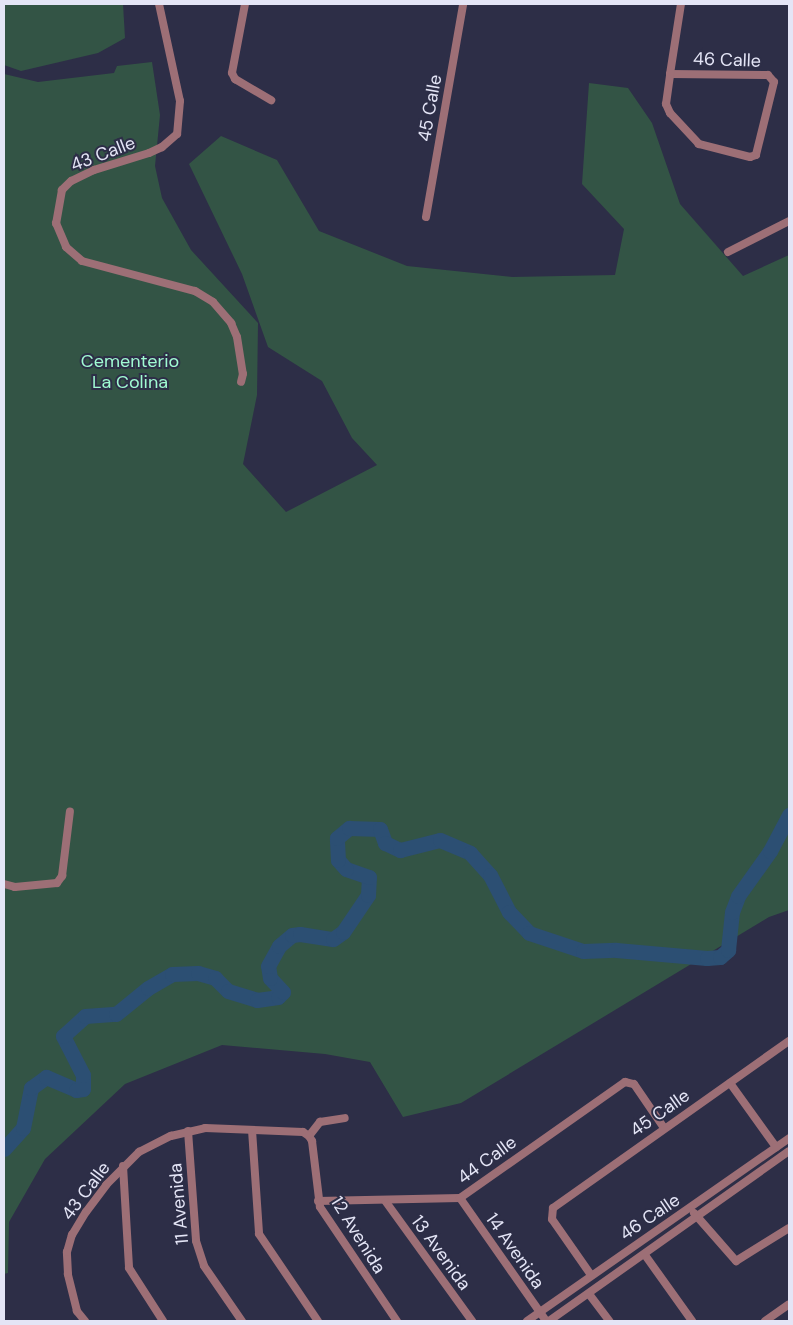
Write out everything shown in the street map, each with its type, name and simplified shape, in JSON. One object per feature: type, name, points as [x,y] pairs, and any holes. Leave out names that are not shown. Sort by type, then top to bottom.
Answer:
[{"type":"street","name":"43 Calle","points":[[159,4],[180,100],[177,134],[162,147],[149,153],[108,164],[71,181],[62,190],[56,223],[66,246],[82,261],[195,291],[213,302],[231,323],[237,337],[243,374],[241,382]]},
{"type":"street","points":[[246,4],[232,73],[234,79],[271,100]]},
{"type":"street","name":"45 Calle","points":[[426,217],[463,4]]},
{"type":"street","name":"46 Calle","points":[[670,74],[768,75],[774,82],[756,155],[750,157],[699,144],[680,127],[666,104],[670,74],[681,4]]},
{"type":"street","points":[[728,252],[789,221]]},
{"type":"street","points":[[4,884],[15,887],[57,883],[62,876],[70,811]]},
{"type":"street","name":"45 Calle","points":[[591,1275],[551,1213],[553,1208],[789,1041]]},
{"type":"street","name":"44 Calle","points":[[318,1201],[386,1202],[460,1198],[625,1082],[634,1084],[664,1128]]},
{"type":"street","points":[[730,1083],[776,1147]]},
{"type":"street","points":[[306,1134],[320,1122],[345,1118]]},
{"type":"street","name":"43 Calle","points":[[85,1321],[78,1310],[68,1274],[67,1252],[72,1235],[96,1197],[124,1166],[155,1143],[188,1131],[205,1128],[306,1134]]},
{"type":"street","points":[[252,1130],[260,1234],[318,1321]]},
{"type":"street","name":"11 Avenida","points":[[188,1131],[196,1241],[204,1266],[242,1321]]},
{"type":"street","name":"12 Avenida","points":[[306,1134],[312,1141],[318,1201],[322,1213],[397,1321]]},
{"type":"street","name":"46 Calle","points":[[527,1321],[789,1138]]},
{"type":"street","name":"46 Calle","points":[[547,1321],[645,1255],[789,1151]]},
{"type":"street","points":[[124,1166],[129,1268],[163,1321]]},
{"type":"street","name":"14 Avenida","points":[[460,1198],[547,1321]]},
{"type":"street","name":"13 Avenida","points":[[386,1202],[472,1321]]},
{"type":"street","points":[[690,1208],[736,1261],[789,1228]]},
{"type":"street","points":[[645,1255],[692,1321]]},
{"type":"street","points":[[589,1294],[609,1321]]},
{"type":"street","points":[[765,1321],[789,1304]]},
{"type":"green space","points":[[4,4],[123,4],[125,38],[98,53],[21,71],[4,65]]},
{"type":"green space","name":"Cementerio La Colina","points":[[152,62],[160,115],[155,166],[162,198],[191,250],[258,323],[257,395],[243,464],[286,512],[377,465],[352,438],[322,381],[268,347],[242,274],[189,164],[221,136],[277,160],[319,231],[407,266],[512,277],[615,275],[624,229],[582,184],[589,83],[628,88],[652,123],[680,204],[743,276],[789,255],[789,910],[769,917],[461,1103],[403,1117],[370,1062],[325,1054],[222,1045],[125,1084],[45,1159],[9,1222],[8,1273],[4,1274],[4,74],[38,82],[114,73],[117,66]]},
{"type":"waterway","points":[[4,1149],[23,1128],[31,1088],[46,1077],[76,1090],[83,1089],[83,1075],[63,1036],[85,1016],[116,1014],[148,988],[172,974],[198,973],[215,978],[228,991],[257,1000],[278,997],[283,992],[270,978],[268,966],[279,946],[292,935],[300,934],[333,939],[343,932],[368,895],[369,877],[346,869],[338,860],[337,838],[349,828],[380,829],[385,843],[400,850],[440,840],[470,853],[490,875],[509,912],[529,933],[583,951],[616,950],[707,958],[720,957],[728,950],[732,912],[738,896],[770,851],[789,815]]}]
